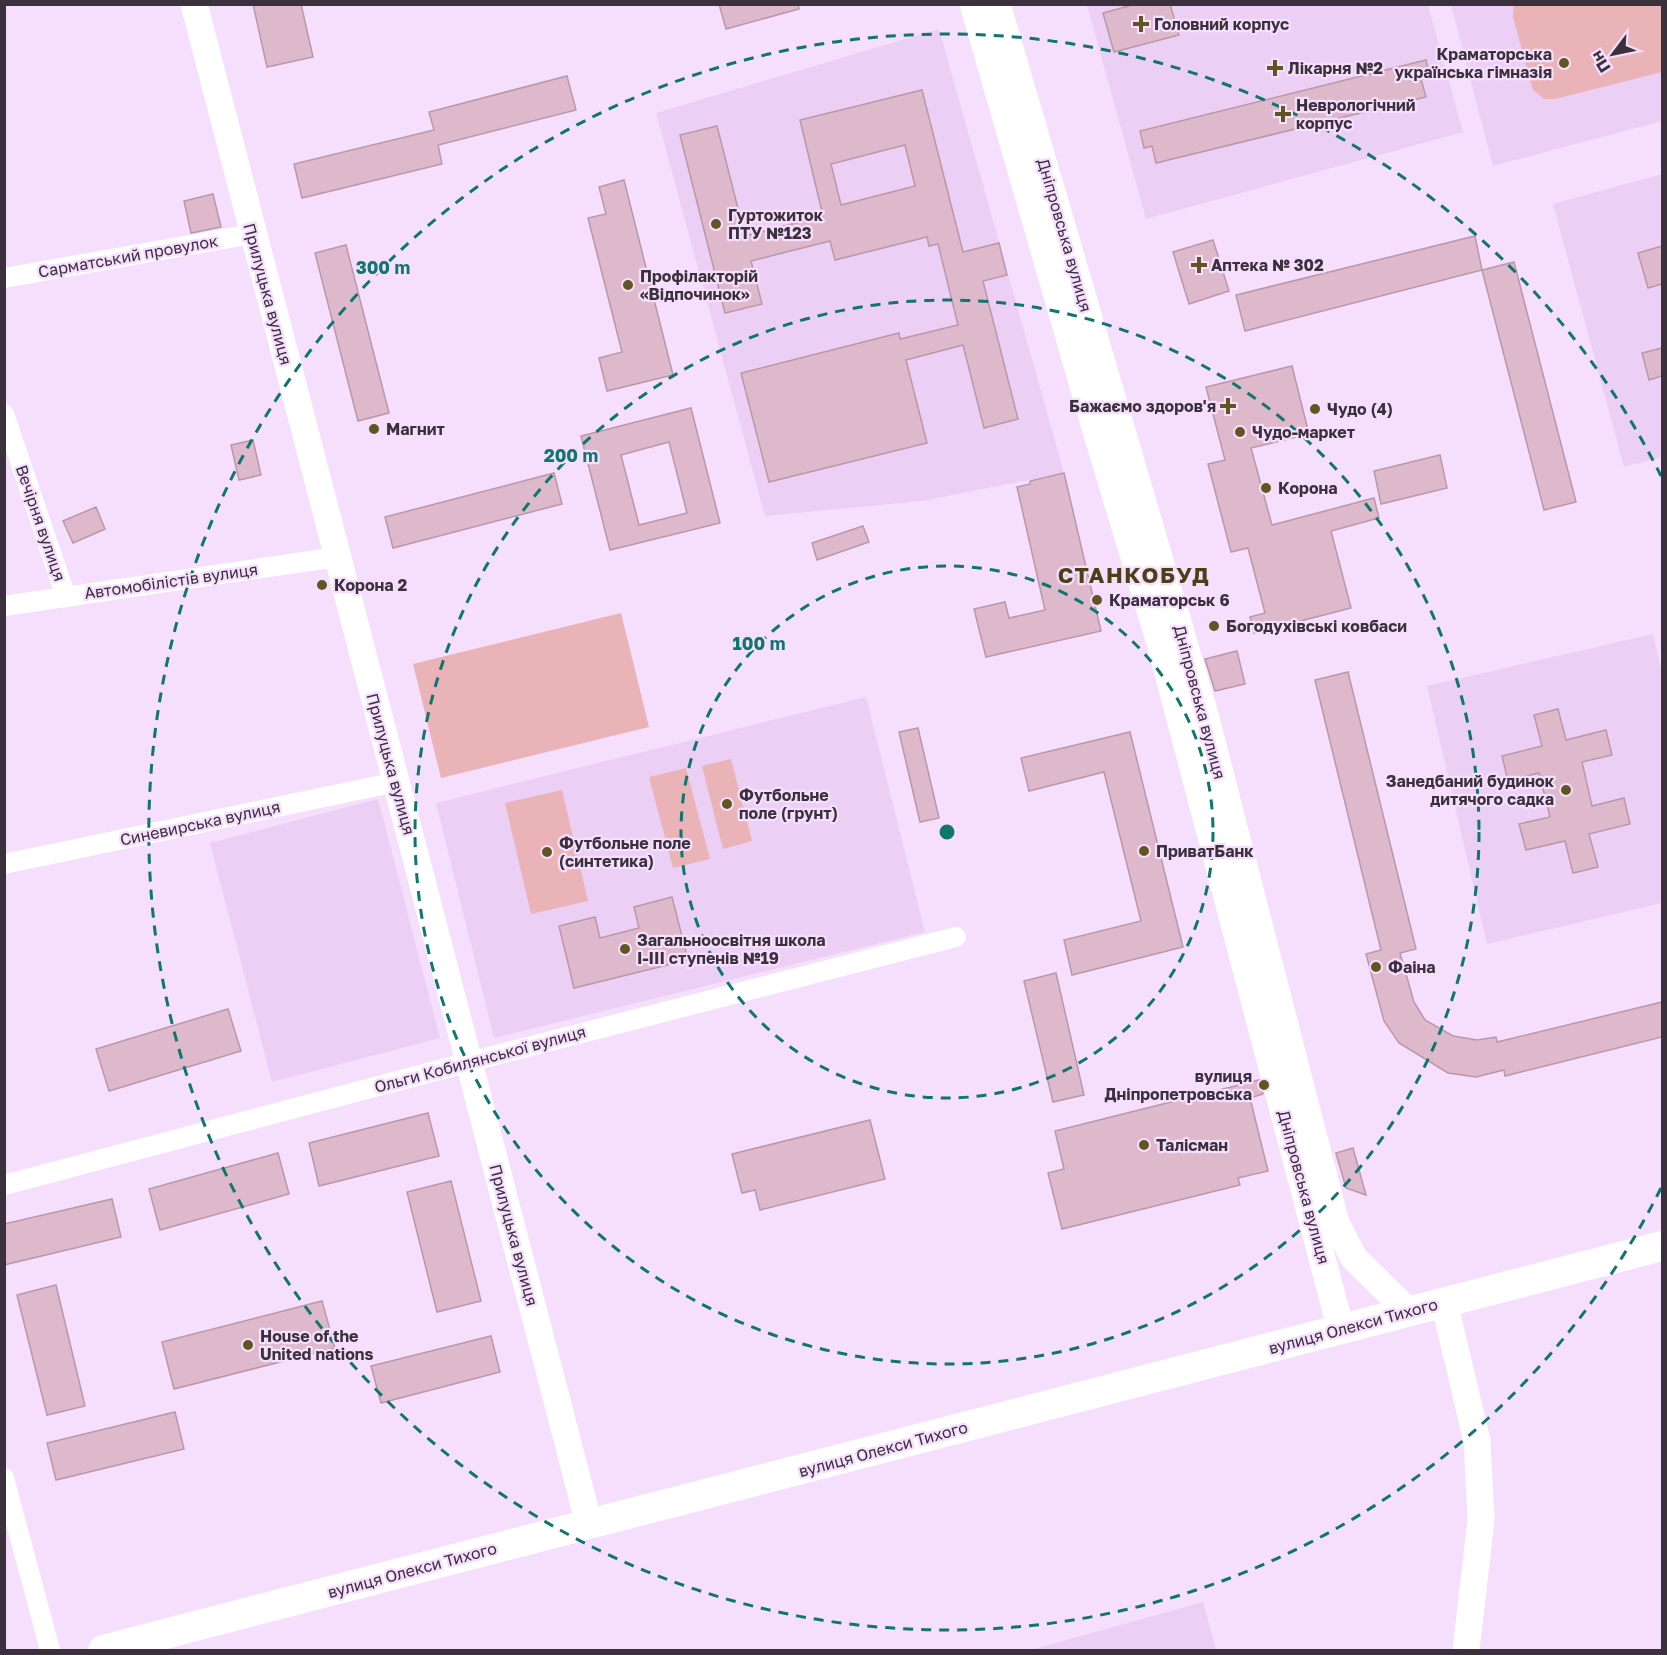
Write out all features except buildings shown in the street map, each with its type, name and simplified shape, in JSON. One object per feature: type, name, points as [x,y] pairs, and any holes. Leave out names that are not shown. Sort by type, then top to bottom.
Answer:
[{"type":"main road","name":"вулиця Олекси Тихого","points":[[103,1650],[1662,1246]]},
{"type":"street","name":"Прилуцька вулиця","points":[[194,4],[589,1524]]},
{"type":"street","name":"Дніпровська вулиця","points":[[973,4],[1098,438],[1161,643],[1341,1330]]},
{"type":"street","name":"Дніпровська вулиця","points":[[997,4],[1204,711],[1336,1223],[1354,1258],[1409,1312]]},
{"type":"street","name":"Сарматський провулок","points":[[4,278],[252,234]]},
{"type":"street","name":"Вечірня вулиця","points":[[4,414],[66,597]]},
{"type":"street","name":"Автомобілістів вулиця","points":[[4,606],[337,557]]},
{"type":"street","name":"Синевирська вулиця","points":[[4,864],[396,782]]},
{"type":"street","name":"Ольги Кобилянської вулиця","points":[[4,1185],[469,1062],[956,937]]},
{"type":"street","points":[[1444,1302],[1477,1441],[1481,1520],[1466,1650]]},
{"type":"street","points":[[4,1478],[50,1650]]},
{"type":"shaded area","name":"Лікарня №2","points":[[1087,5],[1428,5],[1463,132],[1146,219]]},
{"type":"shaded area","name":"Краматорська українська гімназія","points":[[1451,5],[1662,5],[1662,121],[1493,166]]},
{"type":"shaded area","points":[[1514,5],[1662,5],[1662,72],[1555,99],[1544,99],[1533,90],[1513,17]]},
{"type":"shaded area","points":[[939,29],[1064,473],[922,501],[765,516],[656,113]]},
{"type":"shaded area","points":[[1662,174],[1662,457],[1624,467],[1553,204]]},
{"type":"shaded area","points":[[621,613],[649,727],[441,778],[413,664]]},
{"type":"shaded area","points":[[1653,634],[1662,674],[1662,903],[1487,944],[1427,686]]},
{"type":"shaded area","points":[[866,697],[925,932],[494,1038],[436,803]]},
{"type":"shaded area","name":"Футбольне поле (грунт)","points":[[731,759],[752,841],[723,849],[702,766]]},
{"type":"shaded area","points":[[686,768],[710,859],[673,868],[649,777]]},
{"type":"shaded area","name":"Футбольне поле (синтетика)","points":[[562,790],[588,901],[531,914],[505,803]]},
{"type":"shaded area","points":[[378,799],[440,1038],[272,1082],[210,843]]},
{"type":"shaded area","points":[[1203,1602],[1216,1650],[1031,1650]]},
{"type":"place","name":"Головний корпус","points":[[1141,24]]},
{"type":"place","name":"Краматорська українська гімназія","points":[[1564,63]]},
{"type":"place","name":"Лікарня №2","points":[[1275,68]]},
{"type":"place","name":"Неврологічний корпус","points":[[1283,114]]},
{"type":"place","name":"Гуртожиток ПТУ №123","points":[[716,224]]},
{"type":"place","name":"Аптека № 302","points":[[1199,265]]},
{"type":"place","name":"Профілакторій «Відпочинок»","points":[[628,285]]},
{"type":"place","name":"Бажаємо здоров'я","points":[[1228,406]]},
{"type":"place","name":"Чудо (4)","points":[[1315,409]]},
{"type":"place","name":"Магнит","points":[[374,429]]},
{"type":"place","name":"Чудо-маркет","points":[[1240,432]]},
{"type":"place","name":"Корона","points":[[1266,488]]},
{"type":"place","name":"Корона 2","points":[[322,585]]},
{"type":"place","name":"Краматорськ 6","points":[[1097,600]]},
{"type":"place","name":"Богодухівські ковбаси","points":[[1214,626]]},
{"type":"place","name":"Занедбаний будинок дитячого садка","points":[[1566,790]]},
{"type":"place","name":"Футбольне поле (грунт)","points":[[727,804]]},
{"type":"place","name":"ПриватБанк","points":[[1144,851]]},
{"type":"place","name":"Футбольне поле (синтетика)","points":[[547,852]]},
{"type":"place","name":"Загальноосвітня школа І-ІІІ ступенів №19","points":[[625,949]]},
{"type":"place","name":"Фаіна","points":[[1376,967]]},
{"type":"place","name":"вулиця Дніпропетровська","points":[[1264,1085]]},
{"type":"place","name":"Талісман","points":[[1144,1145]]},
{"type":"place","name":"House of the United nations","points":[[248,1345]]},
{"type":"district","name":"СТАНКОБУД","points":[[1134,574]]}]
